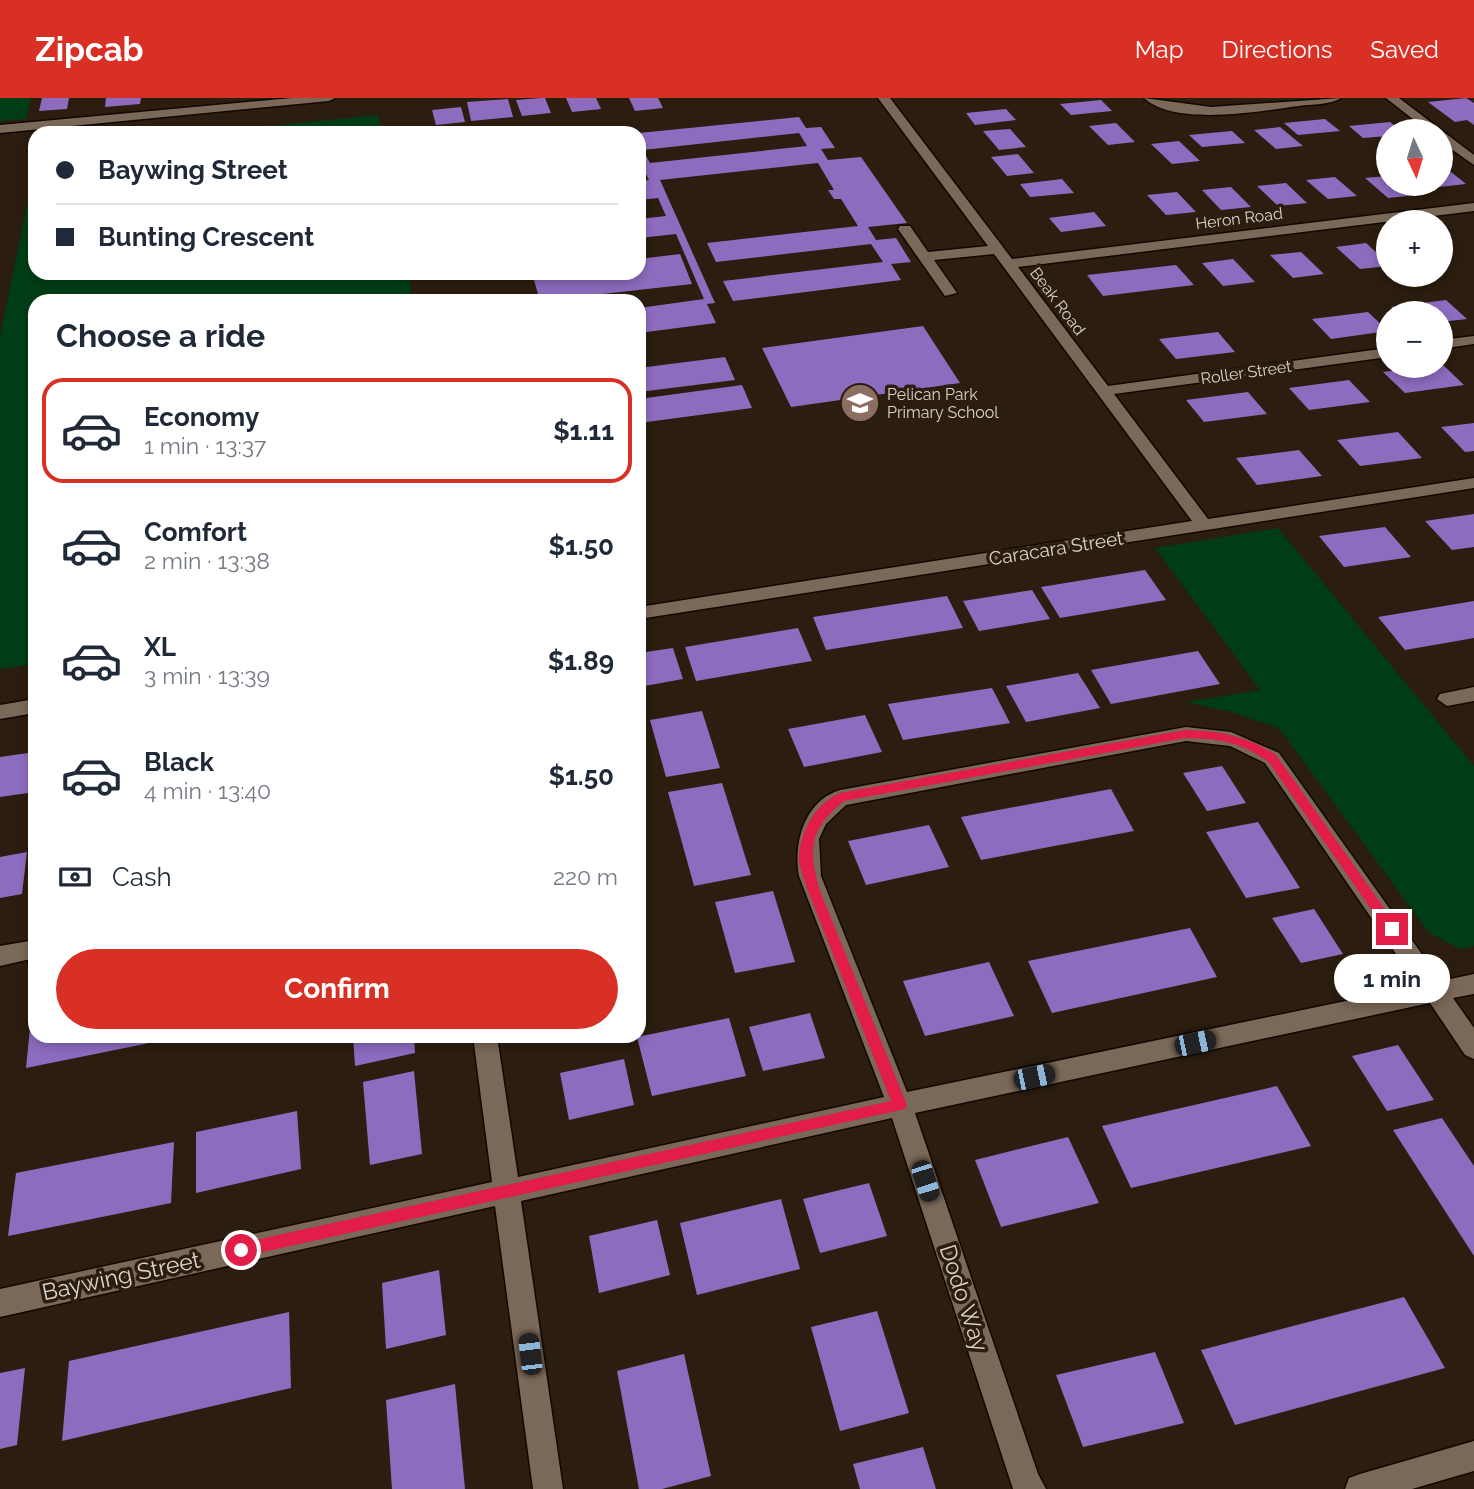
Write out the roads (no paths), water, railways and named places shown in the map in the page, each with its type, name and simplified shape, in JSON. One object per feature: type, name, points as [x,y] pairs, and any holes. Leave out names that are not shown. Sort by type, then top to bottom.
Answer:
[{"type":"street","points":[[32,126],[329,98]]},
{"type":"street","name":"Beak Road","points":[[884,98],[1204,525]]},
{"type":"street","points":[[1150,98],[1170,108],[1209,111],[1335,98]]},
{"type":"street","points":[[1392,98],[1420,119]]},
{"type":"street","points":[[0,129],[28,126]]},
{"type":"street","points":[[1453,145],[1474,161]]},
{"type":"street","name":"Heron Road","points":[[1009,264],[1474,207]]},
{"type":"street","points":[[905,229],[950,293]]},
{"type":"street","points":[[924,257],[998,249]]},
{"type":"street","points":[[1453,343],[1474,340]]},
{"type":"street","name":"Roller Street","points":[[1104,391],[1376,354]]},
{"type":"street","name":"Caracara Street","points":[[646,612],[1474,483]]},
{"type":"street","points":[[1447,699],[1474,694]]},
{"type":"street","points":[[0,712],[28,707]]},
{"type":"street","name":"Dodo Way","points":[[1031,1489],[1026,1483],[900,1105],[814,891],[805,859],[809,837],[819,814],[840,797],[1185,734],[1221,735],[1248,743],[1272,758],[1474,1048]]},
{"type":"street","points":[[0,956],[28,950]]},
{"type":"street","name":"Baywing Street","points":[[0,1303],[900,1105],[1474,984]]},
{"type":"street","points":[[486,1043],[509,1192],[548,1489]]},
{"type":"street","points":[[1360,1489],[1474,1456]]},
{"type":"place","name":"Pelican Park Primary School","points":[[860,403]]}]
